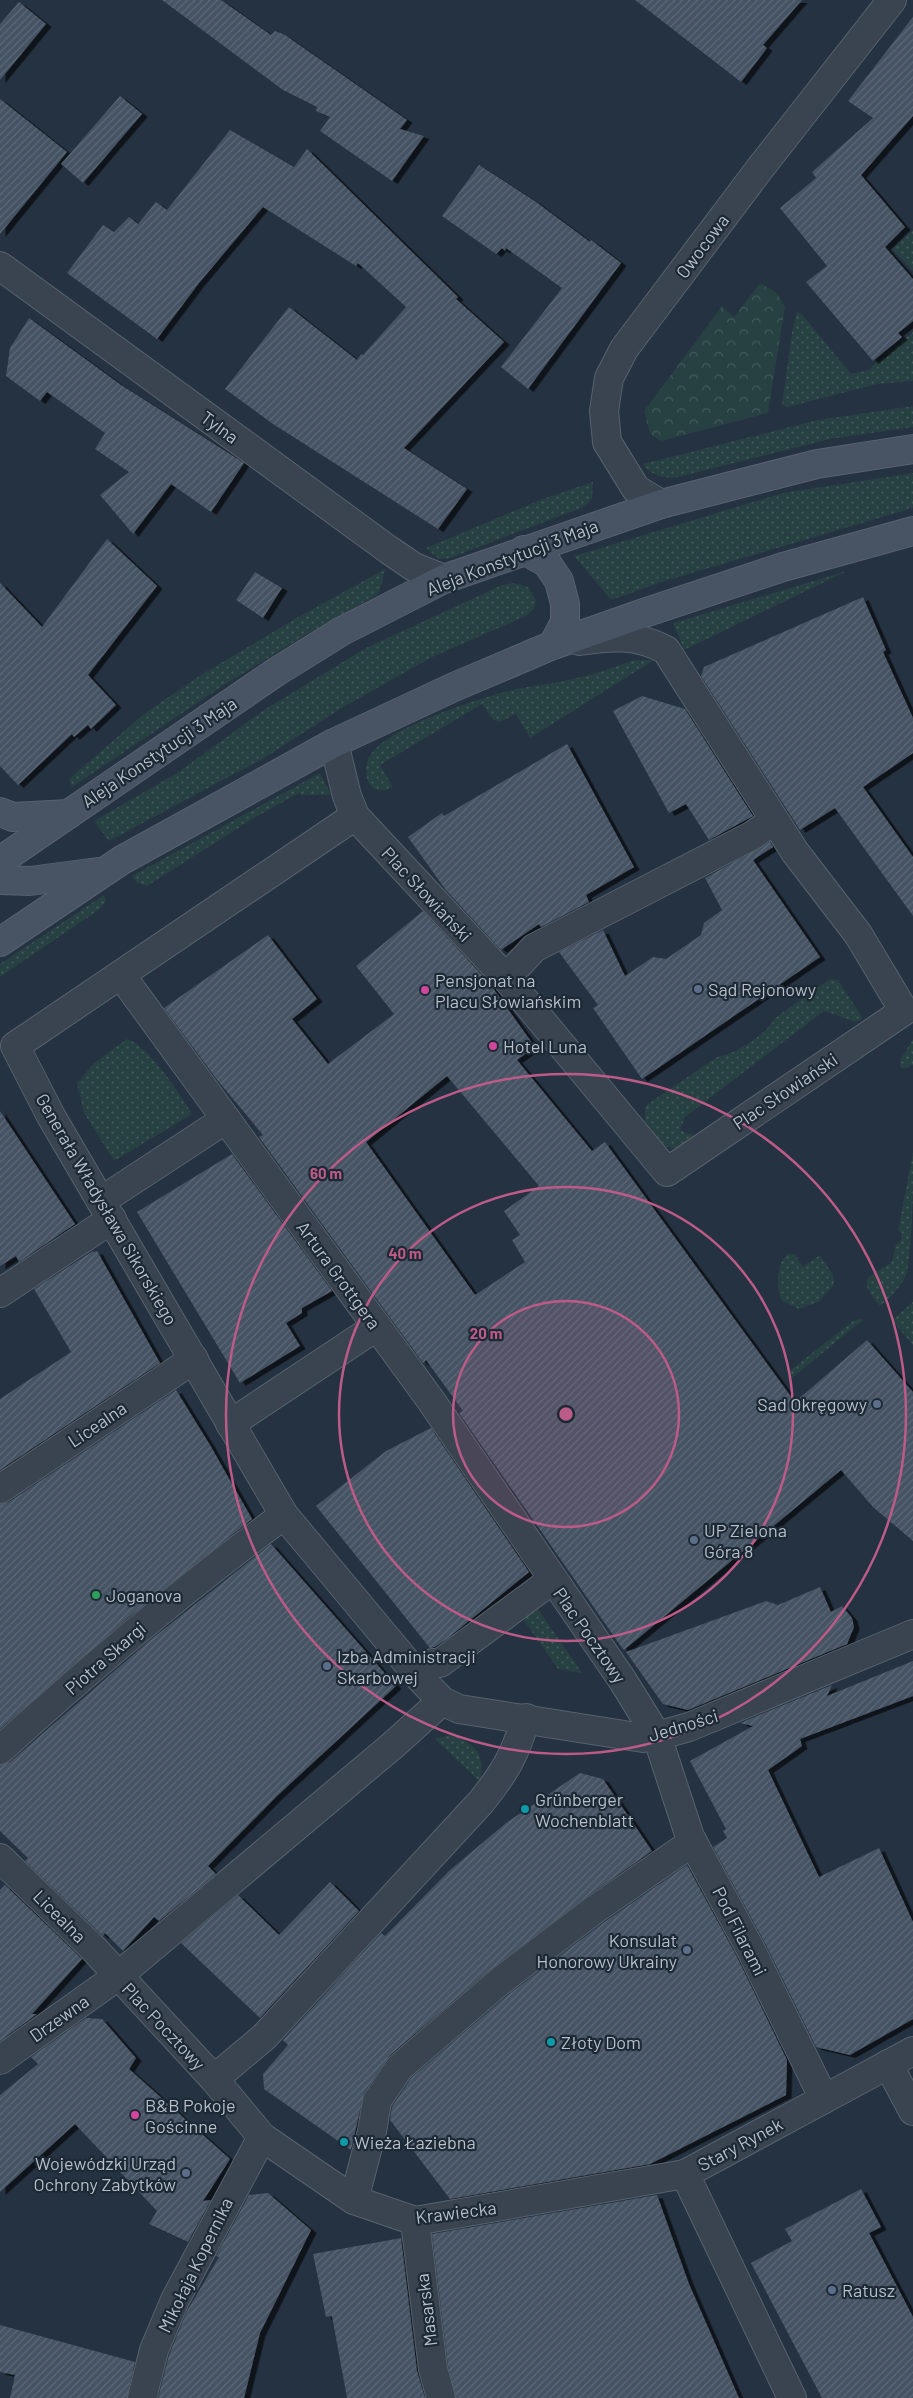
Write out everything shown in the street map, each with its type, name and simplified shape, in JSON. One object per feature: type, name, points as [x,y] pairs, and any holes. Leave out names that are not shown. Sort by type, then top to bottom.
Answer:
[{"type":"main road","name":"Aleja Konstytucji 3 Maja","points":[[0,861],[276,672],[342,631],[444,579],[661,504],[817,464],[913,449]]},
{"type":"main road","points":[[0,942],[104,871],[334,743],[454,686],[553,645],[783,567],[913,531]]},
{"type":"main road","points":[[524,550],[547,563],[558,581],[565,604],[565,622],[553,645]]},
{"type":"main road","points":[[0,812],[13,817],[68,814]]},
{"type":"main road","points":[[0,880],[30,881],[104,871]]},
{"type":"street","name":"Owocowa","points":[[661,504],[636,489],[607,442],[604,411],[609,378],[624,349],[892,0]]},
{"type":"street","name":"Tylna","points":[[0,266],[389,550],[414,567],[444,579]]},
{"type":"street","name":"Plac Słowiański","points":[[334,743],[347,796],[355,816],[506,978],[667,1172],[904,1011],[858,934],[795,852],[666,650],[648,641],[625,637],[602,637],[553,645]]},
{"type":"street","name":"Generała Władysława Sikorskiego","points":[[355,816],[15,1046],[51,1116],[284,1514],[419,1677],[442,1701]]},
{"type":"street","points":[[506,978],[534,948],[753,835],[774,820]]},
{"type":"street","name":"Artura Grottgera","points":[[121,975],[432,1402],[552,1580]]},
{"type":"street","points":[[0,1293],[226,1119]]},
{"type":"street","points":[[230,1424],[374,1324]]},
{"type":"street","name":"Licealna","points":[[0,1488],[194,1359]]},
{"type":"street","name":"Piotra Skargi","points":[[0,1750],[112,1650],[284,1514]]},
{"type":"street","name":"Plac Pocztowy","points":[[433,1664],[440,1663],[552,1580],[642,1712],[661,1749]]},
{"type":"street","name":"Jedności","points":[[442,1701],[459,1709],[526,1718],[642,1738],[661,1749],[689,1727],[913,1634]]},
{"type":"street","name":"Plac Pocztowy","points":[[442,1701],[392,1746],[118,1976],[214,2079],[264,2037],[482,1802],[504,1774],[518,1744],[526,1718]]},
{"type":"street","name":"Pod Filarami","points":[[661,1749],[693,1842],[750,1950],[824,2099]]},
{"type":"street","points":[[354,2200],[372,2131],[377,2102],[399,2068],[515,1970],[594,1910],[693,1842]]},
{"type":"street","name":"Licealna","points":[[0,1858],[93,1948],[118,1976]]},
{"type":"street","name":"Drzewna","points":[[0,2060],[118,1976]]},
{"type":"street","name":"Stary Rynek","points":[[792,2398],[685,2174],[913,2051]]},
{"type":"street","points":[[888,2064],[913,2111]]},
{"type":"street","name":"Krawiecka","points":[[214,2079],[262,2137],[354,2200],[415,2221],[685,2174]]},
{"type":"street","name":"Mikołaja Kopernika","points":[[142,2398],[154,2350],[175,2300],[262,2137]]},
{"type":"street","name":"Masarska","points":[[415,2221],[433,2369],[441,2398]]},
{"type":"green space","points":[[913,230],[913,271],[892,249]]},
{"type":"green space","points":[[760,283],[777,293],[785,307],[768,413],[661,441],[650,434],[644,411],[722,306],[734,317]]},
{"type":"green space","points":[[797,312],[801,313],[851,374],[868,370],[913,332],[913,381],[877,384],[788,407],[782,405],[792,332]]},
{"type":"green space","points":[[913,406],[913,427],[830,439],[674,478],[656,475],[643,464],[818,420]]},
{"type":"green space","points":[[913,473],[913,508],[665,581],[611,600],[574,556],[783,493]]},
{"type":"green space","points":[[593,482],[592,498],[586,506],[450,558],[439,559],[426,548],[540,500]]},
{"type":"green space","points":[[385,569],[380,591],[375,596],[309,633],[227,683],[72,787],[69,779],[145,713],[204,673]]},
{"type":"green space","points":[[847,571],[684,650],[673,623]]},
{"type":"green space","points":[[514,583],[528,587],[536,600],[534,609],[526,616],[430,658],[340,709],[266,757],[109,841],[94,821],[177,773],[264,710],[364,649],[502,585]]},
{"type":"green space","points":[[634,660],[654,660],[530,738],[516,714],[500,722],[493,720],[482,704],[380,765],[393,787],[386,790],[375,789],[368,782],[367,763],[374,751],[388,739],[431,717],[497,694],[588,675]]},
{"type":"green space","points":[[320,773],[331,795],[302,795],[299,793],[254,818],[147,886],[136,882],[132,876]]},
{"type":"green space","points":[[104,895],[106,901],[100,909],[0,977],[0,964]]},
{"type":"green space","points":[[830,979],[838,980],[863,1019],[855,1022],[824,1011],[685,1117],[680,1130],[698,1137],[683,1150],[658,1145],[645,1129],[645,1106],[717,1057],[733,1052],[750,1043],[765,1031],[775,1018]]},
{"type":"green space","points":[[127,1039],[136,1043],[154,1061],[172,1083],[192,1114],[114,1161],[84,1113],[77,1083],[94,1063]]},
{"type":"green space","points":[[913,1039],[913,1065],[903,1069],[900,1067],[900,1060]]},
{"type":"green space","points":[[913,1152],[912,1229],[907,1273],[902,1283],[880,1306],[868,1290],[867,1280],[892,1262],[896,1244],[900,1243],[902,1233],[898,1231]]},
{"type":"green space","points":[[788,1254],[795,1254],[803,1267],[820,1255],[833,1275],[834,1285],[819,1302],[799,1309],[782,1301],[778,1276],[781,1263]]},
{"type":"green space","points":[[913,1302],[913,1345],[892,1320]]},
{"type":"green space","points":[[863,1320],[792,1378],[788,1372],[853,1321]]},
{"type":"green space","points":[[538,1609],[582,1673],[558,1669],[523,1619]]},
{"type":"green space","points":[[450,1735],[466,1742],[477,1751],[482,1764],[480,1782],[435,1739]]},
{"type":"building","points":[[162,0],[221,0],[271,35],[275,31],[285,35],[407,120],[400,129],[424,136],[392,181],[320,131],[330,117],[316,111],[317,107],[283,90]]},
{"type":"building","points":[[635,0],[802,0],[763,45],[767,48],[741,82]]},
{"type":"building","points":[[19,2],[46,24],[0,80],[0,24]]},
{"type":"building","points":[[913,17],[913,116],[861,175],[905,227],[885,247],[913,279],[913,321],[898,333],[902,337],[873,361],[806,282],[827,266],[780,208],[816,178],[812,172],[873,118],[848,101]]},
{"type":"building","points":[[120,96],[142,114],[83,183],[61,164]]},
{"type":"building","points":[[0,99],[67,152],[0,234]]},
{"type":"building","points":[[230,130],[294,167],[307,149],[458,297],[456,299],[504,342],[404,448],[467,489],[438,529],[273,424],[225,389],[289,307],[357,360],[361,354],[363,355],[406,307],[358,263],[356,266],[263,207],[199,283],[157,339],[67,273],[103,225],[114,232],[129,217],[138,224],[156,202],[167,210]]},
{"type":"building","points":[[479,165],[536,202],[621,263],[528,389],[501,367],[562,288],[506,248],[505,251],[502,248],[496,254],[442,216]]},
{"type":"building","points":[[29,318],[121,385],[244,463],[211,512],[171,484],[133,534],[100,495],[129,472],[95,449],[105,433],[47,392],[40,401],[6,376],[10,348]]},
{"type":"building","points":[[107,539],[157,586],[88,675],[116,705],[91,729],[88,725],[74,737],[72,734],[18,785],[0,766],[0,583],[42,627]]},
{"type":"building","points":[[255,572],[282,588],[263,618],[236,600]]},
{"type":"building","points":[[863,597],[886,650],[883,652],[913,718],[913,753],[863,787],[913,857],[913,916],[835,808],[800,830],[701,676],[704,667]]},
{"type":"building","points":[[642,696],[685,709],[753,816],[709,840],[686,804],[669,813],[613,711]]},
{"type":"building","points":[[567,744],[634,867],[586,895],[589,902],[541,927],[539,924],[501,950],[445,889],[408,837],[442,813],[444,816]]},
{"type":"building","name":"Sąd Rejonowy","points":[[770,842],[773,847],[753,860],[820,957],[642,1079],[593,1008],[598,1005],[559,952],[603,930],[625,976],[653,957],[666,959],[701,935],[704,923],[722,910],[705,878]]},
{"type":"building","points":[[423,911],[490,984],[535,1047],[517,1060],[592,1151],[605,1142],[795,1402],[867,1340],[913,1392],[913,1541],[873,1507],[841,1470],[624,1650],[459,1413],[463,1411],[426,1360],[423,1363],[259,1137],[263,1135],[218,1081],[164,1008],[268,935],[317,999],[292,1019],[328,1064],[394,1014],[356,966]],"holes":[[[447,1076],[539,1186],[504,1211],[520,1235],[512,1240],[525,1262],[475,1295],[366,1142]]]},
{"type":"building","points":[[0,1111],[75,1224],[19,1262],[16,1256],[0,1266]]},
{"type":"building","points":[[232,1154],[332,1291],[302,1308],[302,1313],[286,1323],[300,1346],[240,1383],[137,1212]]},
{"type":"building","points":[[93,1251],[97,1251],[160,1363],[0,1470],[0,1399],[71,1352],[34,1289]]},
{"type":"building","points":[[176,1390],[252,1519],[129,1617],[0,1729],[0,1504],[9,1502]]},
{"type":"building","points":[[431,1428],[529,1572],[448,1638],[435,1647],[430,1648],[316,1506],[386,1451]]},
{"type":"building","points":[[271,1544],[396,1686],[277,1796],[208,1866],[216,1874],[159,1921],[154,1917],[123,1951],[105,1933],[103,1936],[25,1861],[28,1858],[0,1831],[0,1765],[10,1762],[149,1641]]},
{"type":"building","points":[[820,1587],[831,1612],[842,1606],[852,1618],[854,1627],[847,1644],[688,1710],[663,1704],[626,1652],[766,1601],[778,1605]]},
{"type":"building","points":[[913,1661],[913,1696],[800,1739],[802,1746],[768,1770],[819,1877],[879,1848],[913,1922],[913,2019],[850,2055],[816,2047],[765,1943],[713,1847],[727,1838],[723,1831],[726,1829],[690,1761],[753,1726],[740,1723],[832,1685],[827,1696]]},
{"type":"building","points":[[580,1773],[603,1779],[652,1851],[585,1898],[490,1970],[389,2056],[364,2093],[351,2150],[264,2089],[263,2074],[288,2045],[283,2040],[381,1933],[385,1936],[449,1871],[506,1823]]},
{"type":"building","points":[[687,1865],[737,1957],[787,2060],[786,2095],[650,2164],[450,2199],[390,2120],[392,2107],[411,2078],[509,1994],[603,1923]]},
{"type":"building","points":[[330,1882],[359,1911],[260,2018],[181,1943],[238,1895],[279,1935]]},
{"type":"building","points":[[5,1885],[82,1959],[32,2014],[37,2014],[0,2041],[0,1890]]},
{"type":"building","points":[[86,2018],[102,2019],[136,2058],[129,2069],[230,2159],[203,2201],[211,2200],[188,2242],[149,2224],[157,2211],[75,2124],[0,2192],[0,2095],[38,2064],[31,2057]]},
{"type":"building","name":"Ratusz","points":[[861,2189],[881,2227],[869,2233],[913,2317],[913,2398],[822,2398],[751,2263],[792,2241],[785,2229]]},
{"type":"building","points":[[268,2193],[311,2230],[260,2333],[244,2398],[158,2398],[169,2355],[187,2311],[219,2257],[216,2256],[249,2195]]},
{"type":"building","points":[[657,2195],[689,2284],[739,2398],[456,2398],[448,2366],[432,2234]]},
{"type":"building","points":[[401,2238],[417,2371],[425,2398],[347,2398],[332,2316],[326,2317],[313,2254]]},
{"type":"building","points":[[0,2325],[135,2362],[127,2398],[10,2398],[15,2375],[0,2372]]},
{"type":"place","name":"Sąd Rejonowy","points":[[698,989]]},
{"type":"place","name":"Pensjonat na Placu Słowiańskim","points":[[425,990]]},
{"type":"place","name":"Hotel Luna","points":[[493,1046]]},
{"type":"place","name":"Sad Okręgowy","points":[[877,1404]]},
{"type":"place","name":"UP Zielona Góra 8","points":[[694,1540]]},
{"type":"place","name":"Joganova","points":[[96,1595]]},
{"type":"place","name":"Izba Administracji Skarbowej","points":[[327,1666]]},
{"type":"place","name":"Grünberger Wochenblatt","points":[[525,1809]]},
{"type":"place","name":"Konsulat Honorowy Ukrainy","points":[[687,1950]]},
{"type":"place","name":"Złoty Dom","points":[[551,2042]]},
{"type":"place","name":"B&B Pokoje Gościnne","points":[[135,2115]]},
{"type":"place","name":"Wieża Łaziebna","points":[[344,2142]]},
{"type":"place","name":"Wojewódzki Urząd Ochrony Zabytków","points":[[186,2173]]},
{"type":"place","name":"Ratusz","points":[[832,2290]]}]
